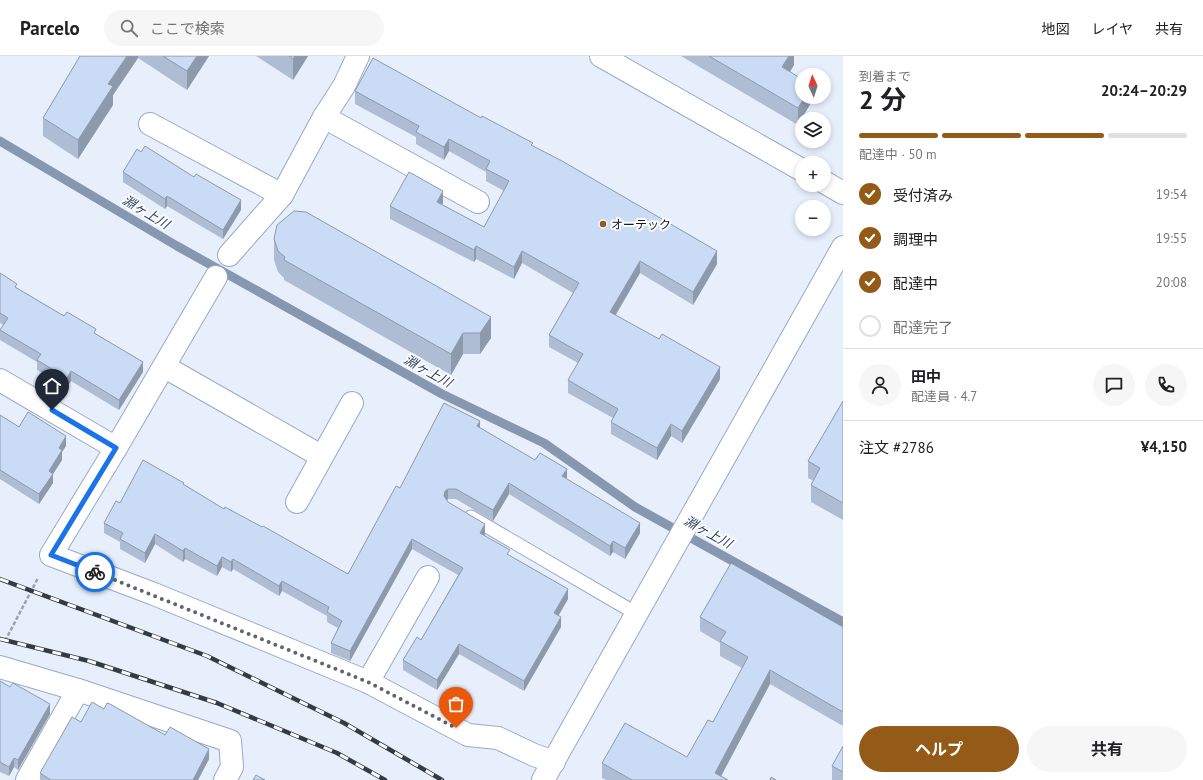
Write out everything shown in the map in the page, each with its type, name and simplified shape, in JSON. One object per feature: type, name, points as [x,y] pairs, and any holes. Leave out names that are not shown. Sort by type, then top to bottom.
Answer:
[{"type":"street","points":[[230,255],[282,195],[324,117],[344,86],[358,56]]},
{"type":"street","points":[[601,56],[795,166]]},
{"type":"street","points":[[324,117],[478,202]]},
{"type":"street","points":[[150,124],[282,195]]},
{"type":"street","points":[[831,186],[843,193]]},
{"type":"street","points":[[216,277],[165,367],[51,555],[154,594],[368,682],[468,735],[498,738],[534,755],[549,771],[843,247]]},
{"type":"street","points":[[165,367],[321,456]]},
{"type":"street","points":[[0,380],[116,448]]},
{"type":"street","points":[[297,502],[321,456],[352,403]]},
{"type":"street","points":[[368,682],[428,577]]},
{"type":"street","points":[[0,667],[78,690],[230,741],[232,767],[225,780]]},
{"type":"street","points":[[27,780],[78,690]]},
{"type":"lane","points":[[459,510],[637,614]]},
{"type":"path","points":[[4,644],[51,555]]},
{"type":"building","points":[[80,56],[127,56],[108,84],[113,86],[78,140],[43,118]]},
{"type":"building","points":[[163,56],[197,56],[187,71]]},
{"type":"building","points":[[709,56],[789,56],[782,67],[795,75],[795,104],[801,104],[798,108]]},
{"type":"building","points":[[373,58],[481,118],[482,116],[533,143],[531,145],[562,161],[717,251],[693,292],[640,261],[610,312],[659,339],[662,334],[720,367],[682,431],[671,424],[657,448],[611,422],[618,409],[568,380],[583,354],[549,335],[579,283],[522,251],[514,267],[476,246],[474,250],[390,206],[409,172],[443,191],[437,202],[484,227],[509,181],[486,169],[490,161],[449,139],[444,147],[416,132],[419,126],[355,91]]},
{"type":"building","points":[[145,146],[194,177],[196,174],[241,200],[223,230],[167,196],[165,199],[123,172],[137,149],[141,152]]},
{"type":"building","points":[[294,211],[306,212],[491,317],[480,333],[463,333],[451,354],[284,260],[285,257],[278,251],[274,239],[277,225]]},
{"type":"building","points":[[0,273],[17,284],[15,287],[64,316],[67,312],[96,329],[94,333],[143,362],[119,400],[71,371],[67,378],[37,360],[41,354],[0,330],[8,318],[0,313]]},
{"type":"building","points":[[843,401],[843,503],[811,485],[820,468],[808,461]]},
{"type":"building","points":[[444,403],[480,421],[477,426],[535,460],[540,453],[567,469],[562,476],[640,523],[625,548],[613,541],[610,546],[509,483],[493,510],[456,489],[448,489],[445,491],[444,496],[448,502],[485,524],[480,533],[510,550],[507,554],[568,589],[554,613],[561,617],[524,681],[459,644],[437,680],[403,660],[417,637],[421,640],[463,568],[412,539],[350,651],[331,643],[342,621],[327,612],[329,607],[282,581],[279,586],[233,559],[231,562],[222,557],[217,566],[185,548],[183,551],[155,534],[145,553],[120,539],[123,533],[104,523],[116,501],[120,503],[143,460],[184,483],[183,484],[224,509],[225,507],[262,527],[263,526],[348,574],[396,486],[400,488]]},
{"type":"building","points":[[28,412],[66,436],[59,448],[62,450],[49,471],[53,474],[39,494],[0,470],[0,415],[19,427]]},
{"type":"building","points":[[731,563],[843,627],[843,712],[770,670],[715,773],[728,780],[632,780],[602,763],[625,723],[687,757],[708,720],[713,722],[748,657],[720,641],[726,632],[700,617]]},
{"type":"building","points":[[0,681],[10,687],[13,683],[50,704],[18,760],[14,758],[9,767],[0,762]]},
{"type":"building","points":[[92,702],[104,709],[107,703],[110,704],[165,735],[170,727],[209,749],[193,780],[51,780],[40,773],[72,717],[81,722]]},
{"type":"building","points":[[843,746],[843,772],[832,766]]},
{"type":"building","points":[[256,775],[265,780],[253,780]]},
{"type":"waterway","name":"淵ヶ上川","points":[[0,141],[177,246],[442,394],[544,443],[635,507],[843,622]]},
{"type":"railway","points":[[0,579],[207,656],[344,723],[442,780]]},
{"type":"railway","points":[[0,639],[89,661],[217,703],[337,753],[385,780]]},
{"type":"way so far","points":[[95,572],[154,594],[368,682],[456,728]]},
{"type":"place","name":"オーテック","points":[[603,224]]},
{"type":"route","points":[[52,410],[116,448],[51,555],[95,572]]}]
